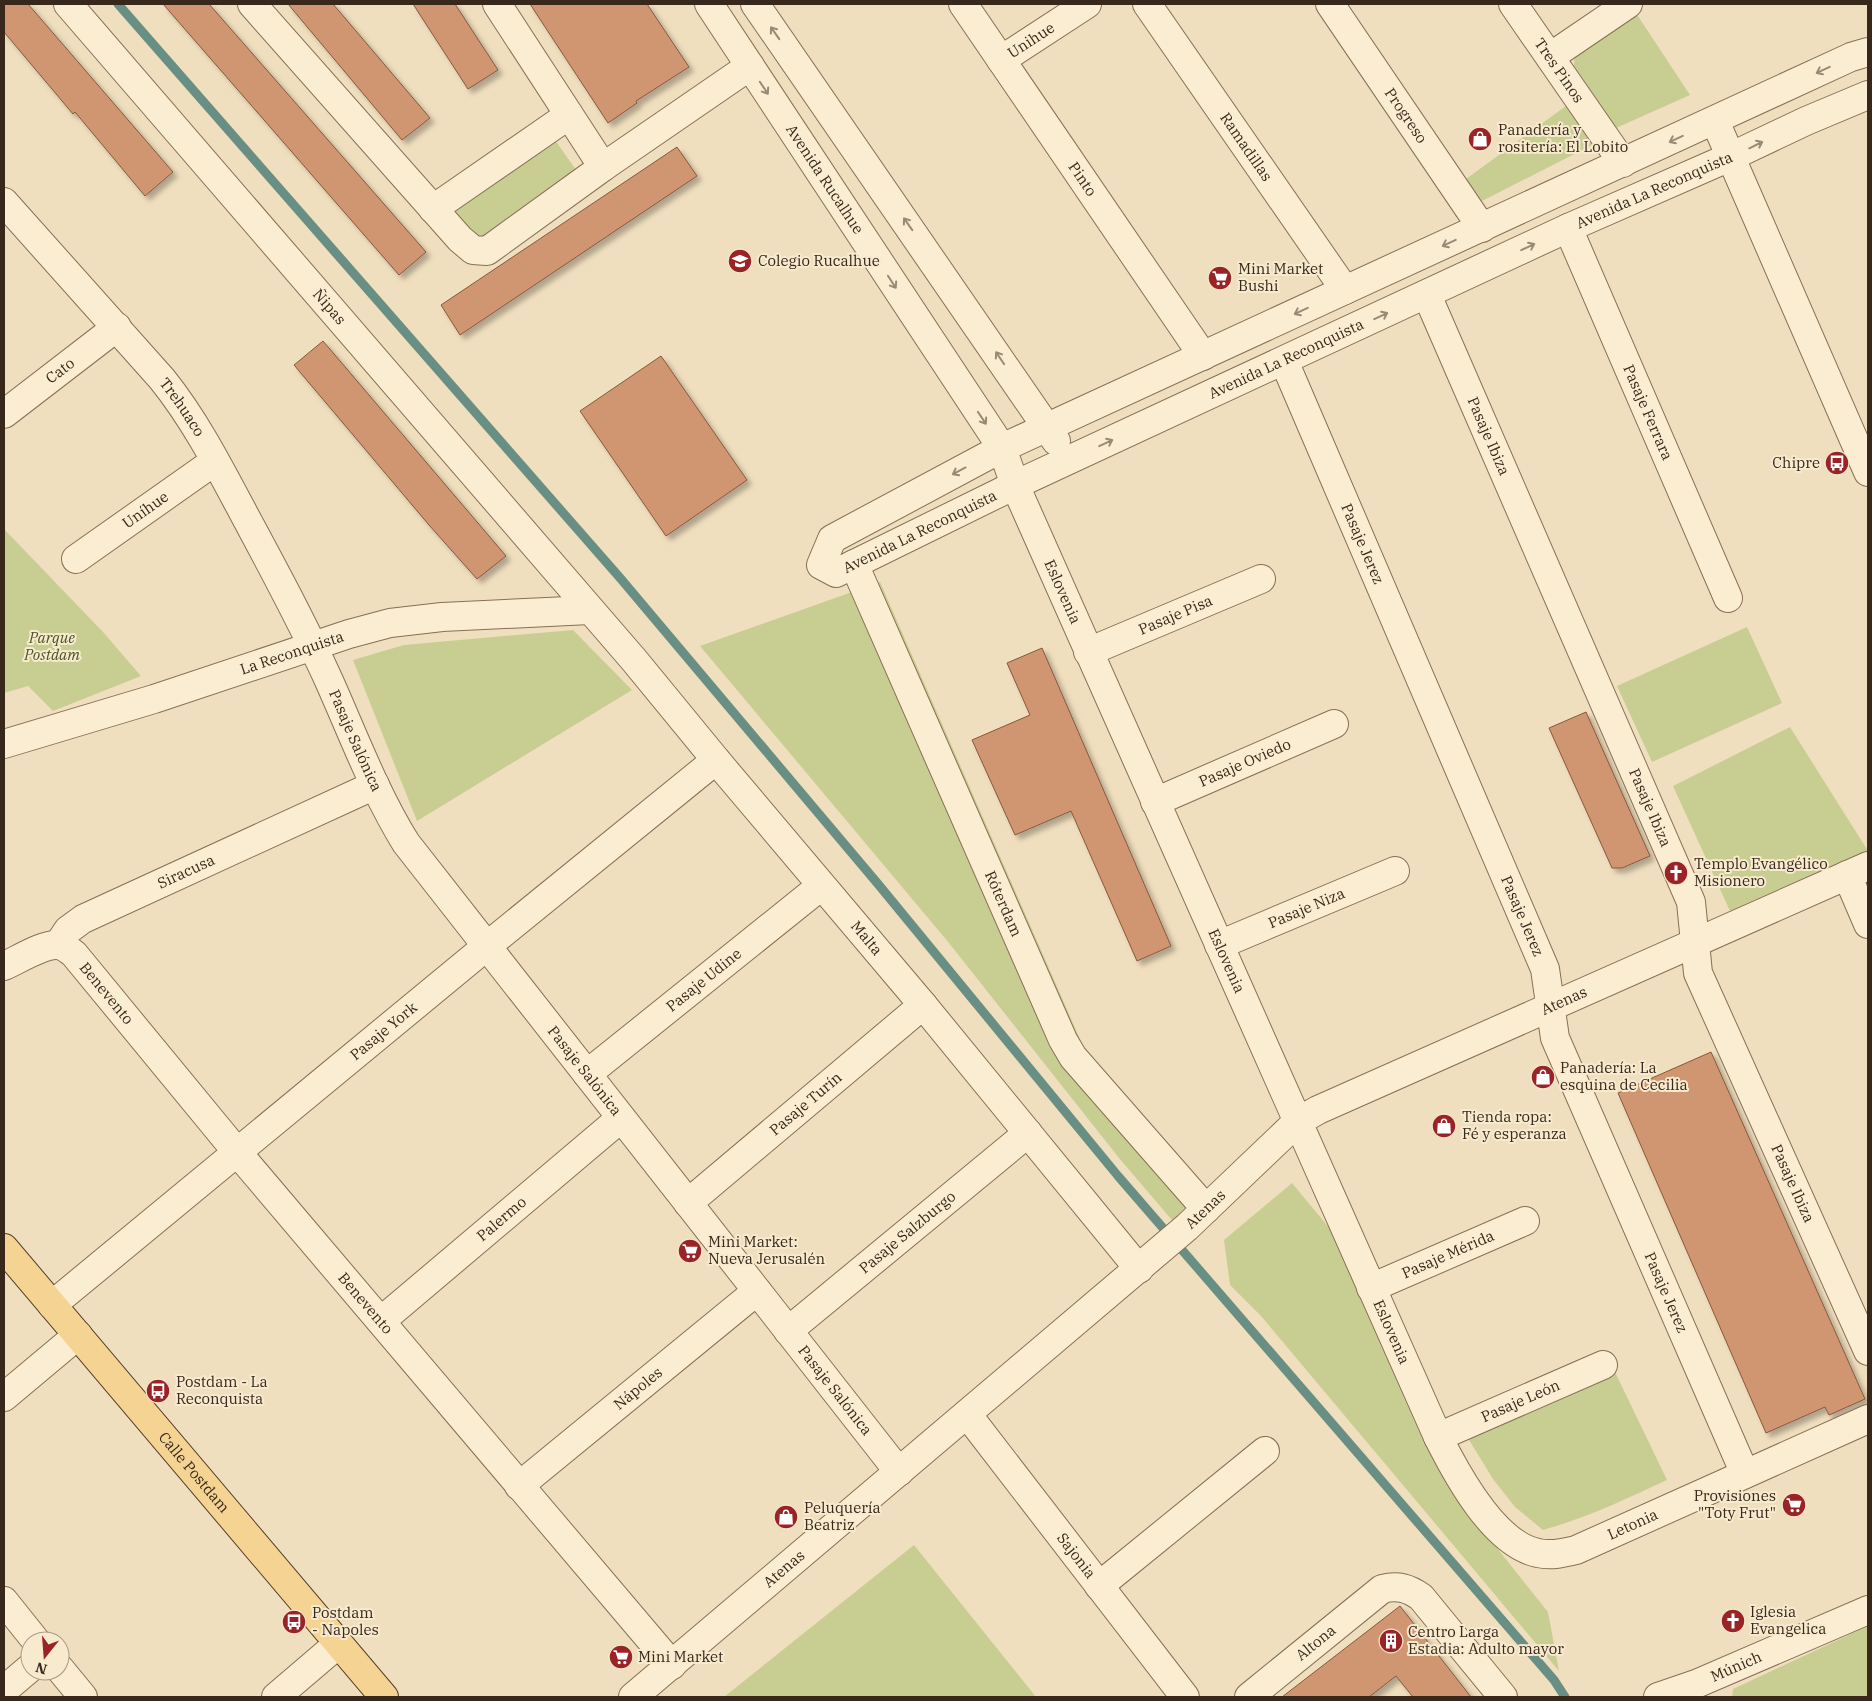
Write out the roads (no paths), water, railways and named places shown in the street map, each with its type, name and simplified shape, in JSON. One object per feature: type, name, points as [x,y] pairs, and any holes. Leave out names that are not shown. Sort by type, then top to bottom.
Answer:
[{"type":"main road","name":"Calle Postdam","points":[[4,1248],[384,1697]]},
{"type":"street","name":"Ñipas","points":[[68,4],[590,610]]},
{"type":"street","points":[[252,4],[460,239],[473,250],[487,251],[603,167],[750,66]]},
{"type":"street","points":[[497,4],[603,167]]},
{"type":"street","name":"Avenida Rucalhue","points":[[709,4],[1002,448],[1014,486]]},
{"type":"street","points":[[755,4],[1068,460]]},
{"type":"street","name":"Pinto","points":[[963,4],[1203,356]]},
{"type":"street","name":"Unihue","points":[[1002,60],[1087,4]]},
{"type":"street","name":"Ramadillas","points":[[1148,4],[1345,290]]},
{"type":"street","name":"Progreso","points":[[1330,4],[1482,228]]},
{"type":"street","name":"Tres Pinos","points":[[1513,4],[1623,163]]},
{"type":"street","points":[[1550,57],[1628,4]]},
{"type":"street","name":"Avenida La Reconquista","points":[[1868,52],[1851,57],[1002,448],[832,539],[821,565],[836,573],[1068,460],[1568,228],[1868,95]]},
{"type":"street","points":[[434,209],[569,115]]},
{"type":"street","points":[[1715,121],[1868,472]]},
{"type":"street","name":"Trehuaco","points":[[4,204],[117,327],[178,399],[216,460],[313,646]]},
{"type":"street","name":"Pasaje Ferrara","points":[[1568,228],[1728,598]]},
{"type":"street","name":"Pasaje Ibiza","points":[[1427,295],[1691,902],[1698,973],[1868,1351]]},
{"type":"street","name":"Cato","points":[[4,414],[117,327]]},
{"type":"street","name":"Pasaje Jerez","points":[[1284,361],[1545,969],[1555,1038],[1745,1474]]},
{"type":"street","name":"Uníhue","points":[[76,559],[216,460]]},
{"type":"street","name":"Eslovenia","points":[[1014,486],[1438,1437]]},
{"type":"street","name":"Róterdam","points":[[854,564],[1063,1040],[1073,1057],[1196,1218]]},
{"type":"street","name":"Pasaje Pisa","points":[[1088,652],[1261,578]]},
{"type":"street","name":"La Reconquista","points":[[4,744],[154,699],[370,628],[416,618],[590,610]]},
{"type":"street","name":"Malta","points":[[590,610],[923,1005],[1028,1133],[1147,1262]]},
{"type":"street","name":"Pasaje Salónica","points":[[313,646],[388,814],[406,843],[899,1472]]},
{"type":"street","name":"Pasaje Oviedo","points":[[1155,802],[1334,724]]},
{"type":"street","name":"Pasaje York","points":[[52,1305],[487,946],[716,760]]},
{"type":"street","name":"Siracusa","points":[[58,945],[68,930],[83,919],[375,785]]},
{"type":"street","points":[[1858,871],[1868,924]]},
{"type":"street","name":"Atenas","points":[[633,1697],[1147,1262],[1298,1122],[1318,1110],[1858,871]]},
{"type":"street","name":"Pasaje Niza","points":[[1218,945],[1395,872]]},
{"type":"street","name":"Pasaje Udine","points":[[587,1074],[821,886]]},
{"type":"street","points":[[4,966],[40,949],[58,945]]},
{"type":"street","name":"Benevento","points":[[58,945],[74,954],[237,1152],[672,1665]]},
{"type":"street","name":"Pasaje Turín","points":[[688,1203],[923,1005]]},
{"type":"street","name":"Palermo","points":[[381,1321],[621,1118]]},
{"type":"street","name":"Pasaje Salzburgo","points":[[788,1330],[1028,1133]]},
{"type":"street","name":"Pasaje Mérida","points":[[1371,1288],[1526,1221]]},
{"type":"street","name":"Nápoles","points":[[520,1486],[757,1291]]},
{"type":"street","points":[[4,1397],[78,1335]]},
{"type":"street","name":"Pasaje León","points":[[1438,1437],[1603,1365]]},
{"type":"street","name":"Sajonia","points":[[967,1414],[1185,1697]]},
{"type":"street","name":"Letonia","points":[[1438,1437],[1455,1471],[1482,1510],[1508,1537],[1522,1547],[1538,1553],[1551,1554],[1576,1550],[1868,1419]]},
{"type":"street","points":[[1099,1586],[1265,1451]]},
{"type":"street","name":"Altona","points":[[1249,1697],[1382,1589],[1392,1587],[1401,1587],[1421,1597],[1503,1697]]},
{"type":"street","points":[[4,1601],[28,1631]]},
{"type":"street","name":"Múnich","points":[[1658,1697],[1702,1691],[1868,1610]]},
{"type":"street","points":[[276,1697],[338,1644]]},
{"type":"street","points":[[4,1690],[20,1676]]},
{"type":"street","points":[[69,1681],[83,1697]]},
{"type":"waterway","points":[[118,4],[621,579],[878,884],[1118,1176],[1554,1680],[1565,1697]]},
{"type":"place","name":"Panadería y rositería: El Lobito","points":[[1480,139]]},
{"type":"place","name":"Colegio Rucalhue","points":[[740,261]]},
{"type":"place","name":"Mini Market Bushi","points":[[1220,278]]},
{"type":"place","name":"Chipre","points":[[1837,463]]},
{"type":"place","name":"Templo Evangélico Misionero","points":[[1676,873]]},
{"type":"place","name":"Panadería: La esquina de Cecilia","points":[[1543,1077]]},
{"type":"place","name":"Tienda ropa: Fé y esperanza","points":[[1444,1126]]},
{"type":"place","name":"Mini Market: Nueva Jerusalén","points":[[690,1251]]},
{"type":"place","name":"Postdam - La Reconquista","points":[[158,1391]]},
{"type":"place","name":"Provisiones \"Toty Frut\"","points":[[1794,1505]]},
{"type":"place","name":"Peluquería Beatriz","points":[[786,1517]]},
{"type":"place","name":"Iglesia Evangelica","points":[[1733,1621]]},
{"type":"place","name":"Postdam - Napoles","points":[[294,1622]]},
{"type":"place","name":"Centro Larga Estadia: Adulto mayor","points":[[1391,1641]]},
{"type":"place","name":"Mini Market","points":[[621,1657]]},
{"type":"park label","name":"Parque Postdam","points":[[52,646]]}]
